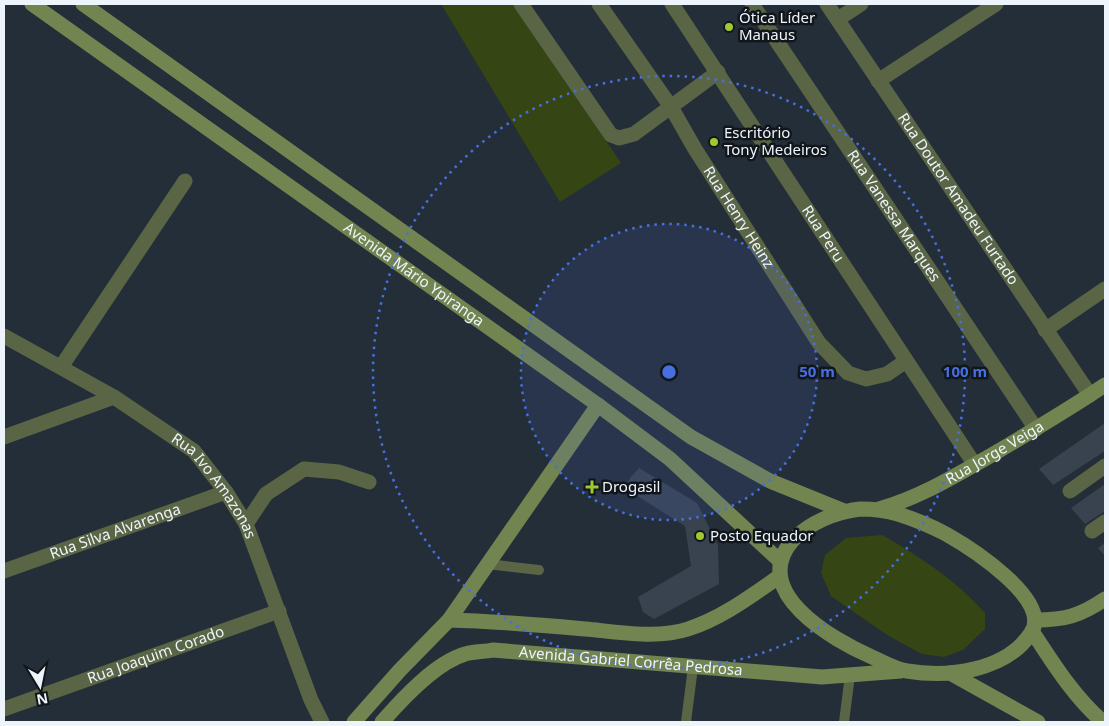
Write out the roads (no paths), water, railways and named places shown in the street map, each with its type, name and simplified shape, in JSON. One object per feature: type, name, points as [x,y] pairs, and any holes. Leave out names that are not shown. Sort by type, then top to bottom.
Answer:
[{"type":"main road","name":"Avenida Mário Ypiranga","points":[[32,4],[598,405],[670,459],[780,569]]},
{"type":"main road","name":"Avenida Mário Ypiranga","points":[[83,4],[690,438],[770,481],[844,511]]},
{"type":"main road","name":"Rua Jorge Veiga","points":[[878,509],[917,496],[975,465],[1105,385]]},
{"type":"main road","points":[[354,722],[400,670],[449,620],[598,405]]},
{"type":"main road","points":[[1103,722],[1090,711],[1066,680],[1034,626],[1031,608],[1014,583],[976,553],[946,534],[905,517],[878,509],[844,511],[812,525],[798,536],[786,548],[780,569],[785,590],[792,602],[822,630],[859,652],[905,671],[929,674],[950,673],[993,663],[1010,654],[1022,643],[1034,626],[1073,617],[1105,599]]},
{"type":"main road","name":"Avenida Gabriel Corrêa Pedrosa","points":[[449,620],[487,620],[625,633],[663,634],[687,630],[714,619],[736,606],[780,569]]},
{"type":"main road","name":"Avenida Gabriel Corrêa Pedrosa","points":[[382,722],[404,696],[442,666],[465,654],[493,650],[822,678],[905,671]]},
{"type":"main road","points":[[950,673],[1038,722]]},
{"type":"street","points":[[521,4],[611,135],[619,138],[634,134],[718,72]]},
{"type":"street","name":"Rua Henry Heinz","points":[[599,4],[671,107],[695,149],[819,343],[848,373],[866,379],[887,374],[906,361]]},
{"type":"street","name":"Rua Peru","points":[[672,4],[975,465]]},
{"type":"street","name":"Rua Vanessa Marques","points":[[752,4],[1036,429]]},
{"type":"street","name":"Rua Doutor Amadeu Furtado","points":[[827,4],[1090,395]]},
{"type":"street","points":[[838,19],[861,4]]},
{"type":"street","points":[[878,81],[996,4]]},
{"type":"street","points":[[61,367],[185,181]]},
{"type":"street","points":[[1045,330],[1105,289]]},
{"type":"street","name":"Rua Ivo Amazonas","points":[[4,336],[114,397],[194,451],[226,492],[246,524],[311,700],[322,722]]},
{"type":"street","points":[[4,437],[114,397]]},
{"type":"street","points":[[1070,491],[1105,466]]},
{"type":"street","points":[[246,524],[266,494],[304,469],[339,472],[369,482]]},
{"type":"street","name":"Rua Silva Alvarenga","points":[[4,571],[226,492]]},
{"type":"street","points":[[1092,531],[1105,522]]},
{"type":"street","name":"Rua Joaquim Corado","points":[[4,709],[279,611]]},
{"type":"lane","points":[[487,564],[539,570]]},
{"type":"lane","points":[[686,722],[693,667]]},
{"type":"lane","points":[[844,722],[850,675]]},
{"type":"place","name":"Ótica Líder Manaus","points":[[729,27]]},
{"type":"place","name":"Escritório Tony Medeiros","points":[[714,142]]},
{"type":"place","name":"Drogasil","points":[[592,487]]},
{"type":"place","name":"Posto Equador","points":[[700,536]]}]
